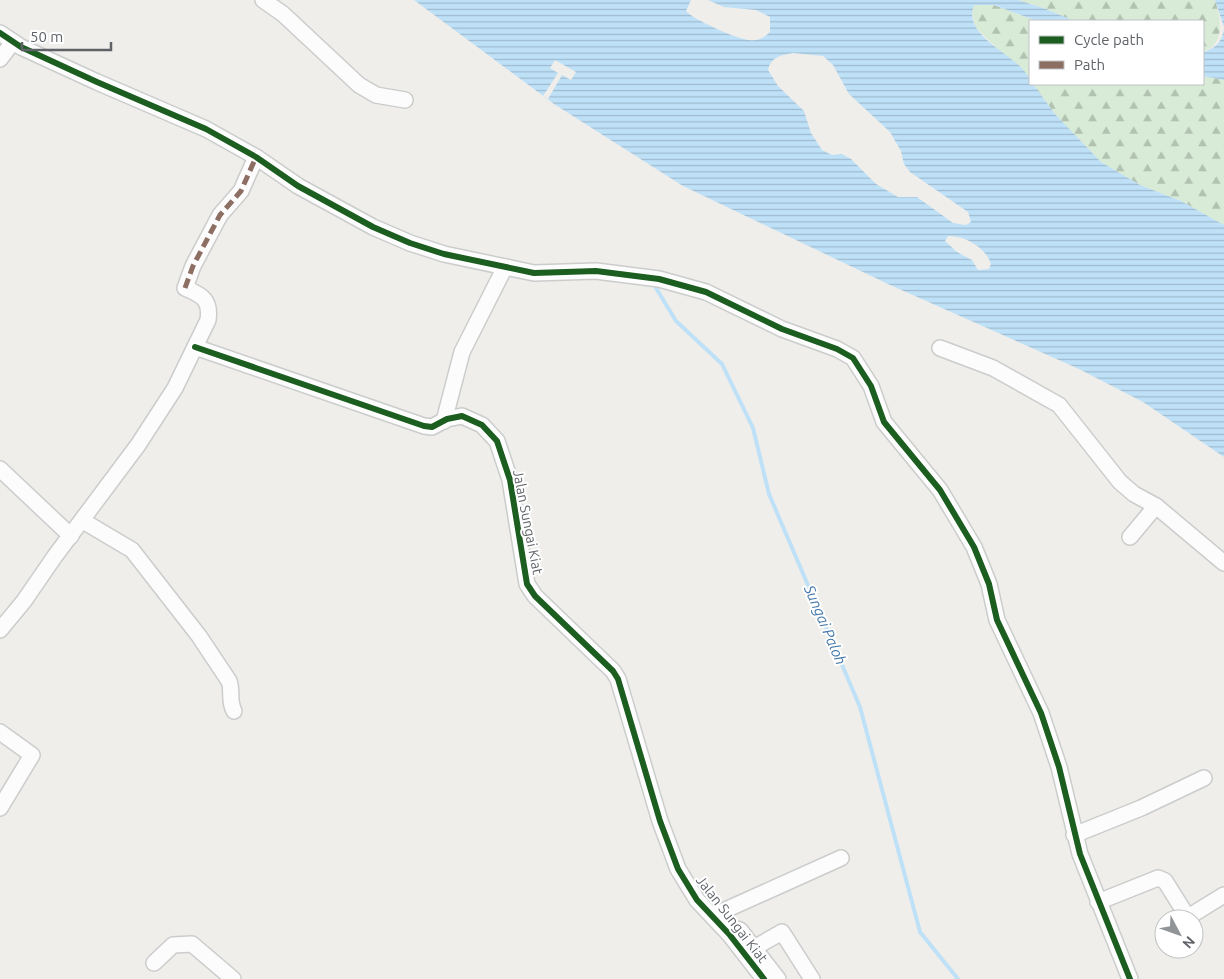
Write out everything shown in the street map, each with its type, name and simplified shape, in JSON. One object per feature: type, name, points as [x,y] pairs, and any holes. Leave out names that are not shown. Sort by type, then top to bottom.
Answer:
[{"type":"street","points":[[262,0],[283,14],[359,85],[376,95],[405,100]]},
{"type":"street","points":[[0,33],[13,42],[97,82],[206,129],[256,156],[298,186],[373,228],[444,254],[534,273],[596,271],[659,279],[706,292],[782,329],[836,349],[853,358],[871,386],[884,422],[940,490],[974,547],[990,584],[997,620],[1041,713],[1059,767],[1074,835],[1098,902],[1130,979]]},
{"type":"street","points":[[0,59],[13,42]]},
{"type":"street","points":[[0,630],[24,601],[55,556],[83,521],[143,437],[175,388],[208,320],[210,310],[206,300],[201,295],[185,288],[193,266],[220,215],[241,191],[256,156]]},
{"type":"street","points":[[444,421],[462,352],[505,266]]},
{"type":"street","name":"Jalan Sungai Kiat","points":[[195,347],[424,426],[432,427],[444,421],[462,416],[482,425],[497,441],[510,480],[527,584],[534,596],[595,651],[618,679],[662,826],[678,869],[697,900],[729,934],[764,979]]},
{"type":"street","points":[[940,348],[994,368],[1059,405],[1120,482],[1134,494],[1156,506],[1224,563]]},
{"type":"street","points":[[0,469],[72,536]]},
{"type":"street","points":[[1130,537],[1156,506]]},
{"type":"street","points":[[83,521],[126,544],[162,587],[199,636],[229,681],[231,687],[229,703],[234,711]]},
{"type":"street","points":[[0,732],[32,755],[0,808]]},
{"type":"street","points":[[1074,835],[1141,808],[1204,778]]},
{"type":"street","points":[[712,916],[842,858]]},
{"type":"street","points":[[1098,902],[1158,878],[1165,881],[1186,916],[1190,916],[1224,895]]},
{"type":"street","points":[[729,934],[737,928],[740,930],[778,979]]},
{"type":"street","points":[[754,948],[782,932],[812,979]]},
{"type":"street","points":[[154,962],[173,945],[192,944],[234,979]]},
{"type":"green space","points":[[1018,0],[1215,0],[1220,32],[1215,44],[1204,52],[1204,20],[1072,20]]},
{"type":"green space","points":[[974,5],[994,5],[1034,20],[1029,20],[1029,79],[975,27],[972,11]]},
{"type":"green space","points":[[1204,76],[1224,80],[1224,225],[1181,201],[1140,185],[1101,162],[1055,114],[1034,85],[1204,85]]},
{"type":"water","points":[[414,0],[691,0],[686,11],[690,15],[726,33],[752,40],[761,39],[770,32],[770,17],[756,10],[724,7],[708,0],[1018,0],[1072,20],[1034,20],[994,5],[974,5],[972,17],[977,28],[986,39],[1019,66],[1027,75],[1029,85],[1034,85],[1055,114],[1101,162],[1140,185],[1181,201],[1224,225],[1224,457],[1143,402],[1079,369],[888,284],[683,186],[554,104]],"holes":[[[793,53],[823,56],[833,65],[849,94],[890,132],[901,151],[904,164],[910,172],[968,212],[971,222],[966,225],[953,223],[917,197],[898,197],[876,184],[851,159],[842,154],[832,155],[822,150],[811,133],[804,111],[778,86],[768,70],[771,62],[781,56]],[[948,236],[968,240],[980,248],[991,264],[989,269],[978,270],[972,260],[957,252],[945,241]]]},
{"type":"water","points":[[1215,0],[1224,0],[1224,27]]},
{"type":"water","points":[[1224,29],[1224,80],[1204,76],[1204,52],[1211,49],[1222,38]]},
{"type":"pier","points":[[555,60],[576,72],[571,80],[562,75],[548,99],[543,96],[558,73],[550,68]]},
{"type":"waterway","name":"Sungai Paloh","points":[[656,288],[676,321],[722,364],[753,428],[769,494],[860,707],[920,932],[958,979]]},
{"type":"marked path","points":[[185,288],[193,266],[220,215],[241,191],[256,157]]},
{"type":"cycle path","points":[[0,33],[21,47],[206,129],[256,157],[298,186],[373,227],[410,243],[444,254],[534,273],[596,271],[659,279],[706,292],[782,329],[837,349],[853,358],[871,386],[884,422],[940,490],[974,547],[989,584],[997,620],[1041,713],[1059,767],[1080,854],[1130,979]]},
{"type":"cycle path","points":[[195,347],[424,426],[432,427],[447,419],[462,416],[482,425],[497,441],[510,480],[527,584],[535,596],[613,671],[618,679],[660,821],[678,869],[697,900],[729,934],[764,979]]}]
